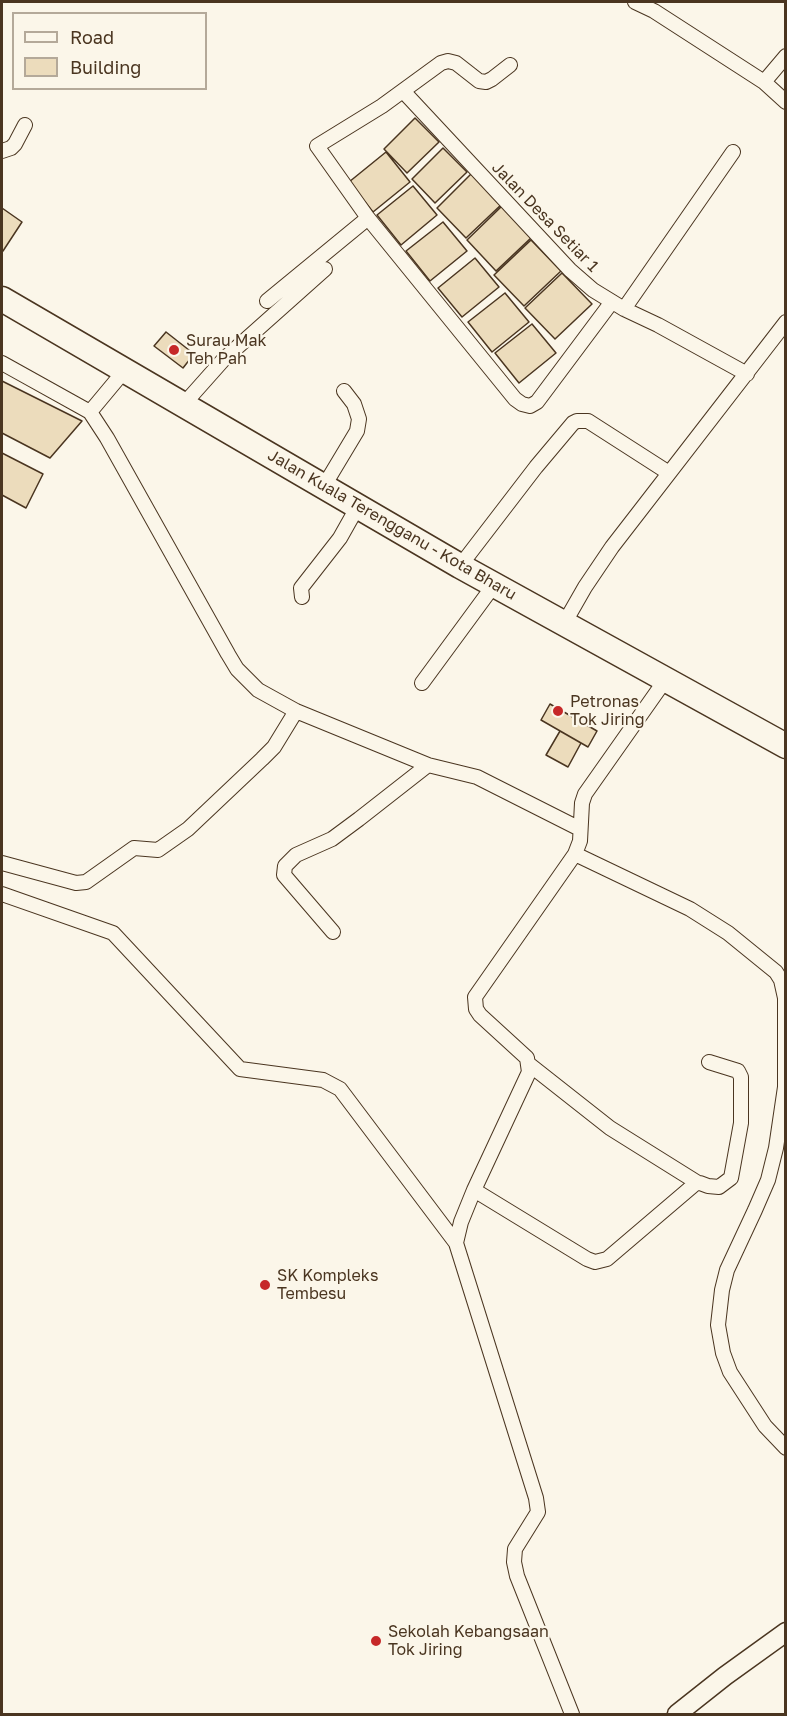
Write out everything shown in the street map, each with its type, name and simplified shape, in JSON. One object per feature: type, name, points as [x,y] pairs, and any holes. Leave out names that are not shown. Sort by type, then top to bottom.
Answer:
[{"type":"highway","name":"Jalan Kuala Terengganu - Kota Bharu","points":[[3,304],[125,370],[460,566],[786,746]]},
{"type":"street","points":[[635,2],[658,6],[764,82],[786,102]]},
{"type":"street","points":[[764,82],[786,56]]},
{"type":"street","points":[[510,65],[492,80],[486,82],[479,81],[456,63],[448,61],[441,63],[403,92],[317,146],[368,218],[515,399],[522,404],[530,406],[537,402],[617,306],[733,152]]},
{"type":"street","name":"Jalan Desa Setiar 1","points":[[403,92],[570,270],[617,306],[658,325],[747,374]]},
{"type":"street","points":[[2,151],[15,144],[25,126]]},
{"type":"street","points":[[267,301],[368,218]]},
{"type":"street","points":[[184,404],[224,359],[325,269]]},
{"type":"street","points":[[565,622],[596,569],[786,322]]},
{"type":"street","points":[[2,363],[90,412],[107,438],[237,669],[258,690],[296,711],[428,765],[477,777],[580,829]]},
{"type":"street","points":[[90,412],[125,370]]},
{"type":"street","points":[[324,486],[357,431],[359,419],[354,404],[344,391]]},
{"type":"street","points":[[460,566],[536,467],[576,421],[588,421],[669,473]]},
{"type":"street","points":[[302,597],[301,588],[340,538],[357,506]]},
{"type":"street","points":[[422,683],[494,585]]},
{"type":"street","points":[[666,679],[588,789],[582,802],[580,841],[575,854],[475,997],[476,1009],[523,1052],[530,1065],[610,1128],[698,1183],[714,1187],[728,1181],[733,1173],[741,1123],[740,1074],[709,1062]]},
{"type":"street","points":[[2,863],[76,883],[86,882],[134,848],[158,850],[188,829],[274,747],[296,711]]},
{"type":"street","points":[[333,932],[284,875],[285,866],[296,855],[332,838],[359,819],[428,765]]},
{"type":"street","points":[[575,854],[690,909],[728,933],[776,972],[781,980],[785,998],[785,1087],[776,1148],[768,1180],[727,1270],[718,1325],[723,1353],[730,1372],[765,1426],[786,1448]]},
{"type":"street","points":[[2,894],[113,933],[240,1069],[323,1080],[340,1089],[456,1243],[537,1498],[538,1512],[515,1549],[514,1562],[517,1576],[572,1714]]},
{"type":"street","points":[[456,1243],[461,1222],[474,1190],[527,1079],[530,1065]]},
{"type":"street","points":[[474,1190],[595,1262],[607,1259],[698,1183]]},
{"type":"street","points":[[676,1714],[786,1632]]},
{"type":"building","points":[[415,118],[439,142],[407,173],[384,149]]},
{"type":"building","points":[[443,148],[467,172],[435,203],[412,179]]},
{"type":"building","points":[[386,152],[410,182],[373,212],[349,182]]},
{"type":"building","points":[[473,172],[503,203],[466,238],[437,208]]},
{"type":"building","points":[[413,186],[437,215],[401,245],[377,215]]},
{"type":"building","points":[[503,205],[533,236],[496,271],[467,240]]},
{"type":"building","points":[[2,208],[22,222],[3,251],[2,250]]},
{"type":"building","points":[[443,222],[467,251],[430,281],[406,251]]},
{"type":"building","points":[[531,240],[561,271],[524,306],[494,275]]},
{"type":"building","points":[[475,258],[499,287],[462,317],[438,288]]},
{"type":"building","points":[[562,273],[592,304],[555,339],[525,308]]},
{"type":"building","points":[[505,293],[529,322],[492,352],[468,322]]},
{"type":"building","points":[[532,324],[556,353],[519,383],[495,353]]},
{"type":"building","name":"Surau Mak Teh Pah","points":[[166,332],[194,354],[183,368],[154,346]]},
{"type":"building","points":[[2,381],[82,421],[50,458],[2,433]]},
{"type":"building","points":[[2,453],[43,474],[26,508],[2,495]]},
{"type":"building","points":[[550,704],[597,731],[588,747],[541,720]]},
{"type":"building","points":[[560,731],[581,743],[568,767],[546,755]]},
{"type":"place","name":"Surau Mak Teh Pah","points":[[174,350]]},
{"type":"place","name":"Petronas Tok Jiring","points":[[558,711]]},
{"type":"place","name":"SK Kompleks Tembesu","points":[[265,1285]]},
{"type":"place","name":"Sekolah Kebangsaan Tok Jiring","points":[[376,1641]]}]
